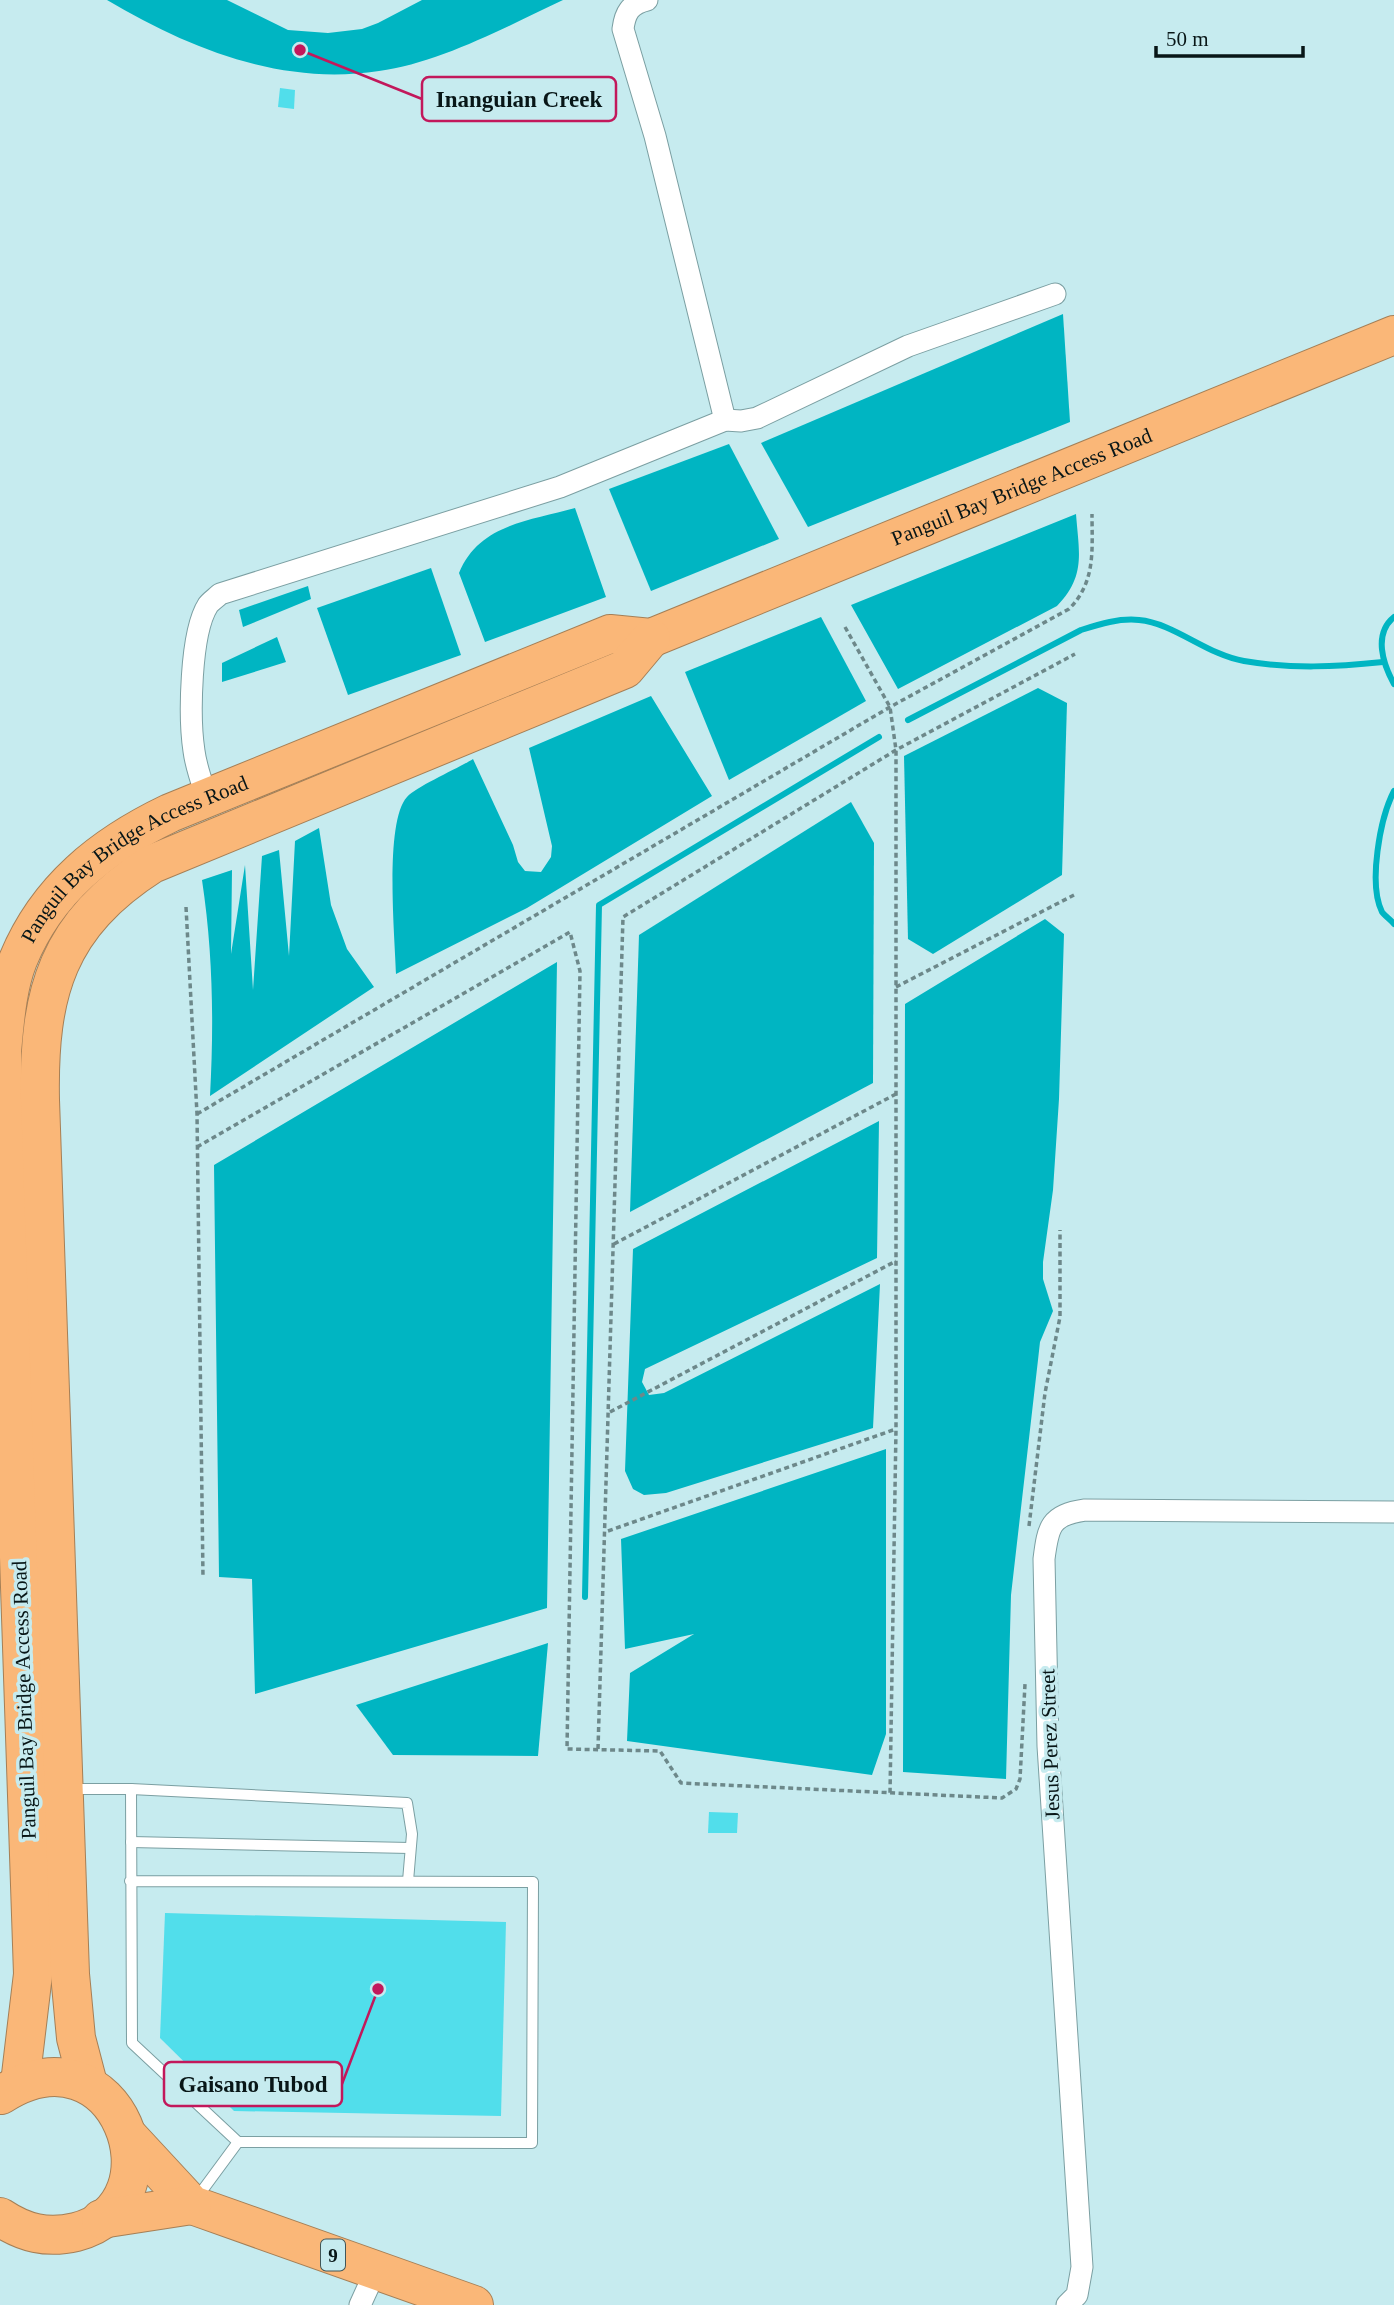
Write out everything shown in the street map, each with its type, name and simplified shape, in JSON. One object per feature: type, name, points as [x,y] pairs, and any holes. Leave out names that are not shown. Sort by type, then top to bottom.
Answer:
[{"type":"highway","name":"Panguil Bay Bridge Access Road","points":[[88,2084],[76,2038],[45,1789],[2,1102],[2,1051],[7,1003],[18,961],[41,919],[67,885],[97,854],[134,831],[207,798],[610,634],[651,638],[1394,335]]},
{"type":"highway","name":"Panguil Bay Bridge Access Road","points":[[5,2092],[33,1974],[45,1789],[39,1053],[53,975],[72,940],[95,910],[121,884],[152,864],[625,669],[651,638]]},
{"type":"highway","name":"9","points":[[0,2217],[17,2228],[38,2235],[60,2236],[82,2230],[101,2219],[117,2203],[127,2183],[132,2161],[130,2137],[121,2116],[107,2098],[88,2084],[65,2077],[43,2077],[5,2092]]},
{"type":"highway","name":"9","points":[[130,2137],[192,2205],[474,2305]]},
{"type":"highway","name":"9","points":[[101,2219],[192,2205]]},
{"type":"street","points":[[647,0],[630,8],[623,29],[655,136],[724,419]]},
{"type":"street","points":[[207,798],[198,772],[192,727],[196,648],[201,620],[209,604],[220,594],[560,487],[724,419],[741,421],[774,412],[898,351],[1055,294]]},
{"type":"street","name":"Jesus Perez Street","points":[[1067,2305],[1077,2295],[1082,2267],[1048,1746],[1044,1559],[1047,1535],[1054,1520],[1068,1512],[1085,1510],[1394,1512]]},
{"type":"street","points":[[360,2305],[376,2270]]},
{"type":"lane","points":[[45,1789],[131,1789],[407,1803],[410,1812],[408,1881]]},
{"type":"lane","points":[[131,1789],[131,1881],[132,2043],[238,2142],[532,2143],[533,1882],[131,1881]]},
{"type":"lane","points":[[131,1842],[410,1848]]},
{"type":"lane","points":[[192,2205],[238,2142]]},
{"type":"path","points":[[197,1114],[891,707],[1069,609],[1083,596],[1090,579],[1092,514]]},
{"type":"path","points":[[845,627],[891,707],[896,750],[896,1429],[890,1794]]},
{"type":"path","points":[[598,1749],[607,1531],[623,917],[896,750],[1075,654]]},
{"type":"path","points":[[896,987],[1074,895]]},
{"type":"path","points":[[186,907],[197,1114],[203,1578]]},
{"type":"path","points":[[197,1147],[570,932],[580,971],[567,1749],[660,1751],[681,1783],[1002,1798],[1016,1789],[1023,1745],[1025,1677]]},
{"type":"path","points":[[614,1244],[896,1094]]},
{"type":"path","points":[[1029,1527],[1045,1393],[1060,1317],[1060,1230]]},
{"type":"path","points":[[610,1412],[896,1261]]},
{"type":"path","points":[[607,1531],[896,1429]]},
{"type":"water","points":[[107,0],[227,0],[288,30],[328,33],[362,29],[422,0],[563,0],[449,52],[402,67],[343,74],[307,73],[237,60],[171,34]]},
{"type":"water","points":[[1063,314],[1070,422],[808,527],[761,443]]},
{"type":"water","points":[[729,444],[779,539],[651,591],[609,489]]},
{"type":"water","points":[[575,508],[606,597],[485,642],[459,573],[468,557],[492,534],[507,527]]},
{"type":"water","points":[[1076,514],[1079,552],[1077,574],[1057,606],[898,689],[851,605]]},
{"type":"water","points":[[431,568],[461,655],[348,695],[317,608]]},
{"type":"water","points":[[308,586],[311,599],[243,627],[239,610]]},
{"type":"water","points":[[821,617],[866,701],[729,780],[685,672]]},
{"type":"water","points":[[277,637],[286,662],[222,682],[222,663]]},
{"type":"water","points":[[1038,688],[1067,703],[1062,875],[933,954],[908,939],[904,756]]},
{"type":"water","points":[[651,696],[712,796],[527,908],[396,974],[393,854],[395,830],[400,810],[407,797],[473,759],[513,845],[518,862],[525,871],[541,872],[551,857],[552,846],[529,748]]},
{"type":"water","points":[[851,802],[874,843],[873,1083],[630,1212],[639,935]]},
{"type":"water","points":[[319,828],[331,905],[347,949],[374,987],[210,1096],[212,988],[202,880],[232,870],[231,954],[245,865],[253,990],[262,856],[279,850],[289,956],[295,841]]},
{"type":"water","points":[[1045,919],[1064,934],[1059,1099],[1053,1190],[1043,1262],[1043,1279],[1053,1311],[1040,1342],[1011,1595],[1006,1779],[903,1772],[905,1004]]},
{"type":"water","points":[[557,962],[547,1608],[255,1694],[252,1579],[219,1577],[214,1165]]},
{"type":"water","points":[[879,1121],[877,1258],[645,1369],[642,1382],[649,1395],[664,1393],[880,1284],[873,1428],[666,1493],[644,1495],[633,1489],[625,1471],[633,1249]]},
{"type":"water","points":[[886,1449],[886,1734],[872,1775],[627,1741],[630,1673],[694,1634],[625,1649],[621,1539]]},
{"type":"water","points":[[548,1643],[538,1756],[393,1755],[356,1705]]},
{"type":"building","points":[[280,88],[295,90],[294,109],[278,107]]},
{"type":"building","points":[[709,1812],[738,1813],[737,1833],[708,1833]]},
{"type":"building","points":[[165,1913],[506,1922],[501,2116],[234,2111],[160,2038]]},
{"type":"waterway","points":[[1394,617],[1382,640],[1386,667],[1394,684]]},
{"type":"waterway","points":[[908,720],[1081,630],[1117,621],[1152,622],[1230,658],[1244,661],[1314,666],[1383,662]]},
{"type":"waterway","points":[[585,1597],[599,905],[879,737]]},
{"type":"waterway","points":[[1394,791],[1380,834],[1376,869],[1378,900],[1382,912],[1394,924]]},
{"type":"place","name":"Inanguian Creek","points":[[300,50]]},
{"type":"place","name":"Gaisano Tubod","points":[[378,1989]]}]
